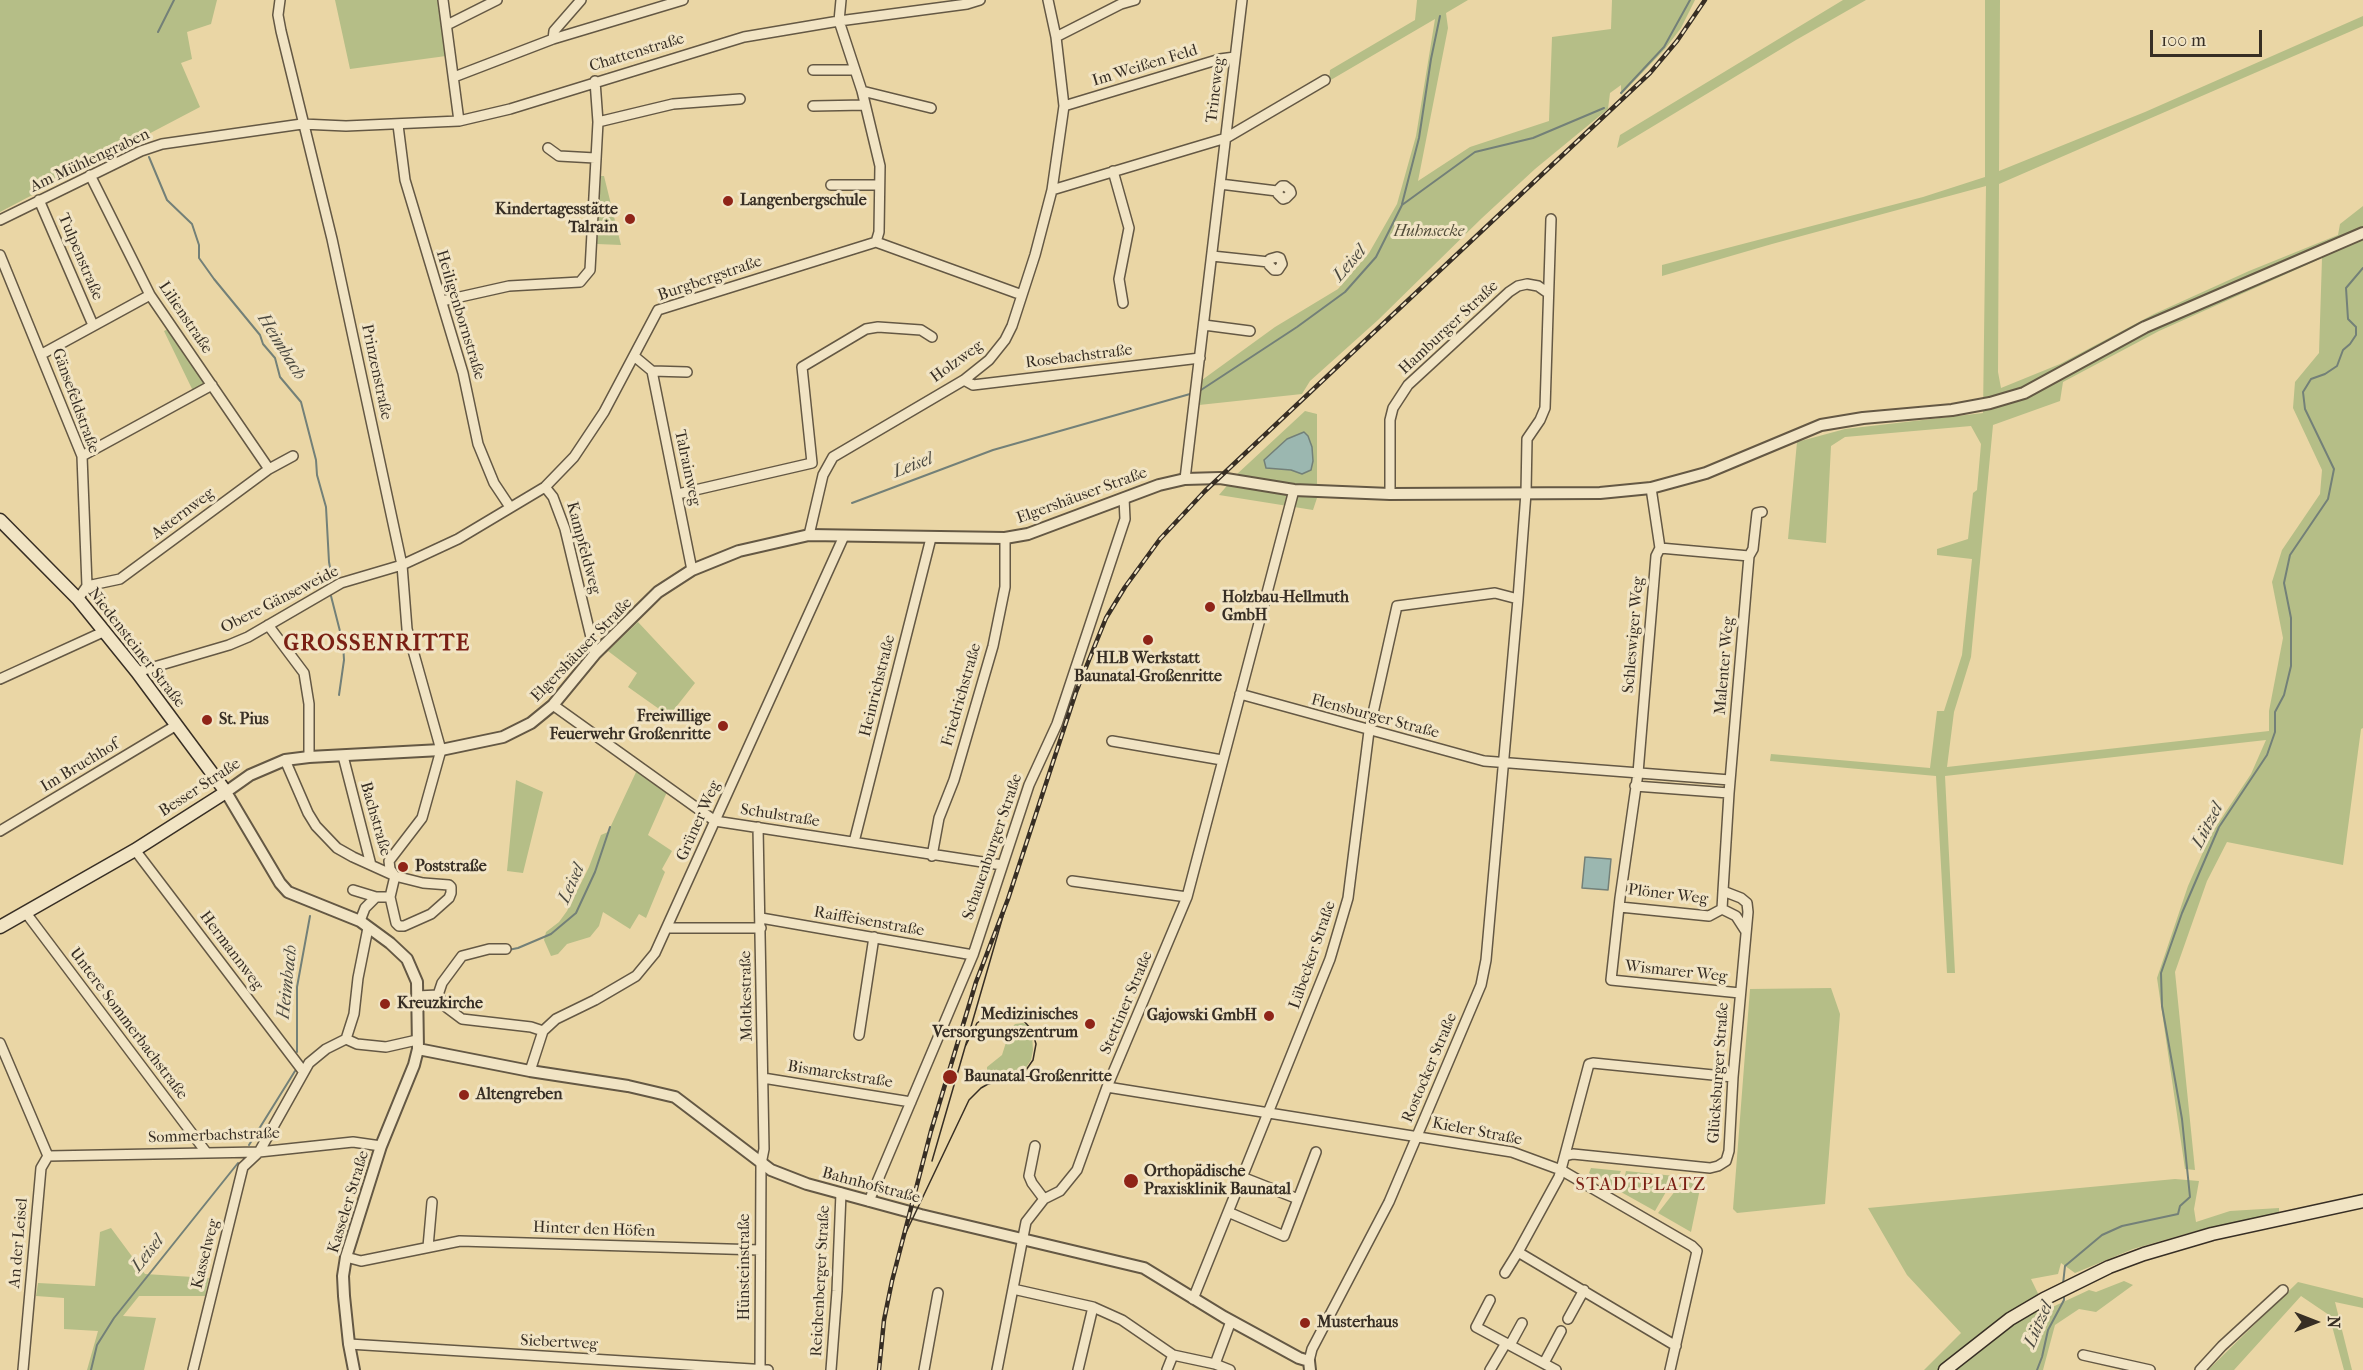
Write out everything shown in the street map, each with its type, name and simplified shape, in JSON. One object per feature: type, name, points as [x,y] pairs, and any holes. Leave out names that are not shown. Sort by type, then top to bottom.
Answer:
[{"type":"main road","name":"Niedensteiner Straße","points":[[0,520],[78,599],[226,792]]},
{"type":"main road","name":"Besser Straße","points":[[0,927],[135,850],[226,792]]},
{"type":"main road","points":[[1945,1370],[1986,1336],[2044,1299],[2079,1281],[2144,1254],[2212,1234],[2363,1201]]},
{"type":"street","name":"Prinzenstraße","points":[[280,0],[278,15],[332,239],[402,565],[407,629],[441,750]]},
{"type":"street","points":[[443,0],[459,121]]},
{"type":"street","points":[[447,25],[497,0]]},
{"type":"street","points":[[553,39],[554,31],[581,0]]},
{"type":"street","points":[[454,76],[553,39],[683,0]]},
{"type":"street","points":[[842,0],[838,21],[862,91],[880,166],[879,232],[876,242],[1022,295]]},
{"type":"street","name":"Chattenstraße","points":[[303,124],[346,126],[459,121],[510,109],[744,37],[838,21],[967,4],[980,0]]},
{"type":"street","name":"Holzweg","points":[[808,535],[823,475],[833,457],[964,380],[989,360],[1005,340],[1022,295],[1052,190],[1064,106],[1056,37],[1048,0]]},
{"type":"street","points":[[1056,37],[1121,4],[1136,0]]},
{"type":"street","name":"Trineweg","points":[[1185,478],[1242,0]]},
{"type":"street","name":"Im Weißen Feld","points":[[1064,106],[1220,59],[1235,57]]},
{"type":"street","points":[[813,70],[855,70]]},
{"type":"street","points":[[1052,190],[1226,138],[1325,80]]},
{"type":"street","points":[[442,301],[509,286],[580,282],[590,270],[598,122],[595,81]]},
{"type":"street","points":[[862,91],[931,108]]},
{"type":"street","points":[[598,122],[673,104],[740,99]]},
{"type":"street","points":[[813,106],[865,105]]},
{"type":"street","name":"Am Mühlengraben","points":[[0,220],[141,151],[162,144],[303,124]]},
{"type":"street","name":"Heiligenbornstraße","points":[[398,124],[405,180],[463,373],[478,444],[494,483],[510,507]]},
{"type":"street","points":[[548,148],[559,156],[595,158]]},
{"type":"street","points":[[1113,171],[1129,228],[1119,279],[1123,303]]},
{"type":"street","name":"Lilienstraße","points":[[90,175],[150,295],[269,469]]},
{"type":"street","points":[[1220,184],[1277,191]]},
{"type":"street","points":[[831,185],[879,185]]},
{"type":"street","name":"Tulpenstraße","points":[[39,200],[93,326]]},
{"type":"street","points":[[1526,493],[1527,439],[1545,408],[1551,219]]},
{"type":"street","name":"Elgershäuser Straße","points":[[441,750],[503,737],[531,723],[552,705],[595,654],[658,592],[692,570],[739,551],[808,535],[1005,538],[1028,534],[1159,485],[1185,478],[1227,478],[1294,490],[1390,494],[1609,493],[1651,488],[1706,473],[1821,425],[1863,418],[1953,410],[1990,403],[2024,393],[2145,327],[2363,233]]},
{"type":"street","name":"Burgbergstraße","points":[[402,565],[458,539],[545,487],[574,457],[604,412],[658,310],[876,242]]},
{"type":"street","name":"Gänsefeldstraße","points":[[0,255],[82,456],[87,586]]},
{"type":"street","points":[[1212,256],[1269,262]]},
{"type":"street","name":"Hamburger Straße","points":[[1390,494],[1390,420],[1393,408],[1408,386],[1518,286],[1527,284],[1538,286],[1548,293]]},
{"type":"street","points":[[42,354],[150,295]]},
{"type":"street","points":[[1204,325],[1250,331]]},
{"type":"street","points":[[823,475],[812,463],[802,367],[866,329],[878,327],[921,330],[932,337]]},
{"type":"street","points":[[634,356],[652,371],[687,372]]},
{"type":"street","name":"Rosebachstraße","points":[[964,380],[973,385],[1200,358]]},
{"type":"street","name":"Talrainweg","points":[[652,371],[692,570]]},
{"type":"street","points":[[82,456],[212,385]]},
{"type":"street","name":"Asternweg","points":[[87,586],[120,579],[269,469],[293,456]]},
{"type":"street","points":[[678,494],[812,463]]},
{"type":"street","name":"Kampfeldweg","points":[[545,487],[553,497],[565,529],[595,654]]},
{"type":"street","name":"Schleswiger Weg","points":[[1635,786],[1638,773],[1656,556],[1660,548],[1651,488]]},
{"type":"street","name":"Stettiner Straße","points":[[997,1370],[1026,1222],[1044,1199],[1060,1191],[1077,1170],[1107,1087],[1187,897],[1294,490]]},
{"type":"street","name":"Rostocker Straße","points":[[1310,1365],[1312,1349],[1389,1202],[1481,985],[1487,951],[1526,493]]},
{"type":"street","name":"Schauenburger Straße","points":[[869,1201],[973,955],[1029,785],[1065,702],[1125,519],[1124,498]]},
{"type":"street","name":"Malenter Weg","points":[[1730,780],[1749,556],[1753,549],[1757,513],[1762,512]]},
{"type":"street","name":"Grüner Weg","points":[[543,1031],[556,1019],[636,976],[655,953],[844,536]]},
{"type":"street","name":"Heinrichstraße","points":[[854,842],[931,538]]},
{"type":"street","name":"Friedrichstraße","points":[[932,856],[939,818],[954,780],[993,646],[1005,587],[1005,538]]},
{"type":"street","points":[[1660,548],[1749,556]]},
{"type":"street","name":"Obere Gänseweide","points":[[136,672],[229,645],[248,637],[341,583],[402,565]]},
{"type":"street","points":[[78,599],[87,586]]},
{"type":"street","points":[[1370,731],[1397,606],[1495,593],[1518,599]]},
{"type":"street","points":[[268,624],[304,673],[309,704],[309,757]]},
{"type":"street","points":[[0,679],[103,632]]},
{"type":"street","name":"Flensburger Straße","points":[[1240,694],[1370,731],[1503,764]]},
{"type":"street","name":"Schulstraße","points":[[552,705],[715,821],[1002,865]]},
{"type":"street","name":"Im Bruchhof","points":[[0,831],[175,726]]},
{"type":"street","name":"Lübecker Straße","points":[[1193,1299],[1330,959],[1348,898],[1370,731]]},
{"type":"street","points":[[1112,741],[1222,760]]},
{"type":"street","points":[[395,876],[390,897],[396,923],[399,926],[405,926],[431,914],[449,898],[451,887],[395,876],[390,869],[389,861],[422,818],[441,750]]},
{"type":"street","name":"Besser Straße","points":[[226,792],[261,769],[285,760],[441,750]]},
{"type":"street","name":"Bachstraße","points":[[343,756],[370,865],[395,876]]},
{"type":"street","points":[[285,760],[316,826],[337,848],[370,865]]},
{"type":"street","points":[[1503,764],[1730,780],[1722,909],[1736,916],[1745,930]]},
{"type":"street","points":[[1635,786],[1729,793]]},
{"type":"street","name":"Plöner Weg","points":[[1635,786],[1620,907],[1709,916],[1722,909]]},
{"type":"street","name":"Niedensteiner Straße","points":[[226,792],[277,879],[288,892],[364,925],[398,949],[407,960],[417,982],[417,996]]},
{"type":"street","name":"Moltkestraße","points":[[758,827],[764,1149],[761,1164]]},
{"type":"street","name":"Hermannweg","points":[[135,850],[303,1071]]},
{"type":"street","points":[[1072,881],[1187,897]]},
{"type":"street","points":[[352,890],[376,897],[390,897]]},
{"type":"street","name":"Glücksburger Straße","points":[[1565,1156],[1573,1154],[1710,1168],[1726,1161],[1730,1151],[1733,1077],[1748,912],[1747,903],[1723,891]]},
{"type":"street","points":[[376,897],[365,908],[354,1014],[346,1039],[357,1044],[386,1047],[417,1044]]},
{"type":"street","name":"Wismarer Weg","points":[[1620,907],[1611,980],[1740,993]]},
{"type":"street","name":"Untere Sommerbachstraße","points":[[26,913],[206,1152]]},
{"type":"street","name":"Raiffeisenstraße","points":[[668,928],[761,923],[874,937],[973,955]]},
{"type":"street","points":[[859,1035],[874,937]]},
{"type":"street","points":[[438,995],[442,982],[462,956],[489,949],[506,949]]},
{"type":"street","points":[[417,996],[438,995]]},
{"type":"street","points":[[438,995],[446,1007],[462,1018],[531,1027],[543,1031],[530,1071]]},
{"type":"street","name":"Kasseler Straße","points":[[354,1370],[349,1344],[343,1276],[346,1257],[381,1146],[414,1065],[417,1044],[417,996]]},
{"type":"street","name":"Kasselweg","points":[[193,1370],[243,1167],[259,1152],[303,1071],[326,1049],[346,1039]]},
{"type":"street","points":[[0,1043],[48,1156]]},
{"type":"street","name":"Bahnhofstraße","points":[[417,1044],[530,1071],[628,1086],[675,1097],[761,1164],[807,1184],[1144,1268],[1193,1299],[1310,1365]]},
{"type":"street","points":[[1505,1273],[1559,1178],[1589,1064],[1593,1062],[1733,1077]]},
{"type":"street","name":"Bismarckstraße","points":[[763,1078],[911,1102]]},
{"type":"street","name":"Kieler Straße","points":[[1107,1087],[1512,1152],[1561,1170],[1697,1251],[1671,1370]]},
{"type":"street","name":"Sommerbachstraße","points":[[48,1156],[259,1152],[353,1142],[381,1146]]},
{"type":"street","points":[[1035,1146],[1029,1176],[1044,1199]]},
{"type":"street","points":[[1228,1212],[1284,1236],[1316,1152]]},
{"type":"street","name":"An der Leisel","points":[[23,1370],[41,1168],[48,1156]]},
{"type":"street","name":"Hünsteinstraße","points":[[761,1164],[762,1369]]},
{"type":"street","points":[[1242,1177],[1298,1199]]},
{"type":"street","name":"Reichenberger Straße","points":[[831,1370],[841,1193]]},
{"type":"street","points":[[428,1247],[432,1202]]},
{"type":"street","name":"Hinter den Höfen","points":[[346,1257],[361,1261],[460,1240],[760,1250]]},
{"type":"street","points":[[1518,1252],[1676,1346]]},
{"type":"street","points":[[1014,1289],[1093,1307],[1122,1320],[1173,1355],[1215,1364],[1230,1370]]},
{"type":"street","points":[[1568,1319],[1584,1290]]},
{"type":"street","points":[[2200,1370],[2222,1346],[2283,1290]]},
{"type":"street","points":[[924,1370],[938,1293]]},
{"type":"street","points":[[1490,1300],[1476,1328],[1556,1370]]},
{"type":"street","points":[[1078,1370],[1093,1307]]},
{"type":"street","points":[[1215,1364],[1231,1321]]},
{"type":"street","points":[[1490,1370],[1522,1323]]},
{"type":"street","points":[[1544,1363],[1562,1331]]},
{"type":"street","name":"Siebertweg","points":[[349,1344],[564,1359],[762,1369]]},
{"type":"street","points":[[1167,1370],[1173,1355]]},
{"type":"street","points":[[2083,1355],[2150,1370]]},
{"type":"street","points":[[564,1359],[564,1370]]},
{"type":"green space","points":[[0,0],[217,0],[211,24],[187,32],[192,59],[181,63],[200,107],[0,212]]},
{"type":"green space","points":[[335,0],[438,0],[446,56],[350,69]]},
{"type":"green space","name":"Huhnsecke","points":[[1417,0],[1468,0],[1446,13],[1448,28],[1418,181],[1470,147],[1549,121],[1552,37],[1611,29],[1612,0],[1695,0],[1681,28],[1665,49],[1621,95],[1621,85],[1610,93],[1608,109],[1535,169],[1482,218],[1378,320],[1310,381],[1302,394],[1199,405],[1202,380],[1275,327],[1338,289],[1369,253],[1397,204],[1416,136],[1435,19],[1329,81],[1330,70],[1415,20]]},
{"type":"green space","points":[[1843,0],[1866,0],[1617,148],[1620,135]]},
{"type":"green space","points":[[1985,0],[2000,0],[1999,171],[2145,112],[2363,16],[2363,26],[1999,184],[1998,372],[2001,388],[2060,364],[2154,314],[2249,271],[2338,235],[2340,224],[2363,206],[2363,728],[2361,729],[2343,865],[2227,842],[2207,881],[2175,972],[2195,1170],[2185,1169],[2157,978],[2188,886],[2211,834],[2251,774],[2266,740],[1945,776],[1955,973],[1947,973],[1936,776],[1770,761],[1771,754],[1930,768],[1937,711],[1944,711],[1962,655],[1972,559],[1937,555],[1937,549],[1968,539],[1973,493],[1977,490],[1981,444],[1971,426],[1845,437],[1831,446],[1826,543],[1788,539],[1797,442],[1845,429],[1983,413],[1986,186],[1662,276],[1662,265],[1923,197],[1985,177]],"holes":[[[2322,258],[2319,353],[2295,382],[2293,408],[2322,470],[2320,494],[2282,550],[2272,582],[2283,638],[2269,711],[2269,731],[1947,767],[1954,712],[1971,657],[1993,425],[2060,401],[2063,382],[2159,331]]]},
{"type":"green space","points":[[601,176],[604,176],[621,245],[597,244]]},
{"type":"green space","points":[[170,328],[204,379],[205,386],[194,393],[164,331]]},
{"type":"green space","points":[[1305,411],[1317,414],[1317,498],[1313,510],[1219,495],[1236,475]]},
{"type":"green space","points":[[638,622],[695,683],[669,716],[628,687],[637,673],[608,651]]},
{"type":"green space","points":[[637,770],[667,792],[648,835],[672,851],[662,869],[665,872],[646,918],[639,914],[630,929],[603,912],[599,926],[590,937],[567,944],[558,954],[551,956],[544,940],[546,932],[559,922],[567,911],[589,867],[601,835],[608,832]]},
{"type":"green space","points":[[516,780],[543,792],[523,873],[507,871]]},
{"type":"green space","points":[[1831,988],[1840,1014],[1825,1204],[1737,1213],[1733,1209],[1750,989]]},
{"type":"green space","points":[[1015,1024],[1027,1025],[1032,1035],[1031,1060],[1025,1069],[1015,1075],[987,1081],[987,1067],[1002,1055],[1010,1030]]},
{"type":"green space","points":[[1591,1168],[1621,1171],[1613,1187],[1589,1173]]},
{"type":"green space","points":[[1626,1171],[1675,1176],[1655,1211],[1621,1192]]},
{"type":"green space","points":[[1686,1177],[1702,1179],[1691,1232],[1658,1213]]},
{"type":"green space","points":[[2175,1179],[2199,1181],[2194,1209],[2196,1222],[2230,1211],[2279,1208],[2279,1215],[2196,1231],[2133,1249],[2075,1273],[2061,1263],[2058,1274],[2031,1279],[2046,1310],[2089,1290],[2096,1292],[2124,1281],[2133,1285],[2096,1312],[2079,1309],[2055,1325],[2043,1370],[1924,1370],[1961,1333],[1907,1275],[1868,1208]]},
{"type":"green space","points":[[111,1228],[145,1274],[209,1278],[205,1296],[139,1296],[123,1316],[156,1318],[144,1370],[87,1370],[98,1331],[64,1329],[64,1298],[36,1296],[38,1283],[95,1286],[100,1232]]},
{"type":"green space","points":[[2298,1282],[2363,1298],[2363,1308],[2335,1302],[2352,1370],[2344,1370],[2329,1315],[2301,1296],[2234,1370],[2208,1370]]},
{"type":"water","points":[[1304,432],[1312,447],[1311,470],[1302,474],[1291,470],[1266,468],[1264,460],[1287,439]]},
{"type":"water","points":[[1585,857],[1611,859],[1608,890],[1582,888]]},
{"type":"waterway","name":"Heimbach","points":[[158,32],[174,0]]},
{"type":"waterway","name":"Leisel","points":[[1621,93],[1664,47],[1690,0]]},
{"type":"waterway","points":[[1402,204],[1419,138],[1440,16]]},
{"type":"waterway","name":"Leisel","points":[[1201,390],[1297,327],[1345,292],[1376,257],[1402,205],[1475,152],[1533,138],[1604,108]]},
{"type":"waterway","name":"Heimbach","points":[[149,157],[167,200],[192,224],[199,245],[199,258],[260,335],[263,344],[275,358],[280,377],[301,402],[326,507],[332,578]]},
{"type":"waterway","name":"Lützel","points":[[2063,1284],[2065,1266],[2102,1235],[2122,1226],[2178,1214],[2180,1206],[2190,1197],[2182,1119],[2162,1006],[2161,973],[2182,913],[2219,827],[2267,755],[2275,732],[2275,712],[2284,695],[2291,666],[2291,618],[2284,583],[2290,555],[2328,499],[2334,469],[2305,409],[2303,392],[2311,379],[2337,366],[2343,350],[2356,335],[2356,327],[2348,319],[2346,288],[2363,268]]},
{"type":"waterway","name":"Leisel","points":[[852,503],[993,450],[1190,394]]},
{"type":"waterway","name":"Heimbach","points":[[331,596],[343,643],[344,660],[339,695]]},
{"type":"waterway","name":"Leisel","points":[[508,950],[551,934],[576,913],[595,872],[610,827]]},
{"type":"waterway","name":"Heimbach","points":[[297,1052],[297,987],[310,916]]},
{"type":"waterway","name":"Leisel","points":[[249,1145],[295,1071]]},
{"type":"waterway","name":"Leisel","points":[[91,1370],[97,1345],[114,1318],[238,1163]]},
{"type":"waterway","name":"Lützel","points":[[2037,1370],[2048,1330],[2064,1300],[2064,1293]]},
{"type":"tram line","points":[[932,1161],[1008,899]]},
{"type":"tram line","points":[[901,1243],[969,1100],[988,1084],[1012,1078],[1026,1070],[1033,1060],[1036,1044],[1032,1030],[1022,1019],[1002,1012],[987,1016],[977,1023],[965,1047]]},
{"type":"railway","points":[[879,1370],[884,1320],[892,1281],[931,1131],[976,982],[1008,899],[1076,692],[1106,618],[1125,587],[1160,539],[1205,491],[1650,73],[1677,41],[1705,0]]},
{"type":"place","name":"Langenbergschule","points":[[728,201]]},
{"type":"place","name":"Kindertagesstätte Talrain","points":[[630,219]]},
{"type":"place","name":"Holzbau-Hellmuth GmbH","points":[[1210,607]]},
{"type":"place","name":"HLB Werkstatt Baunatal-Großenritte","points":[[1148,640]]},
{"type":"place","name":"St. Pius","points":[[207,720]]},
{"type":"place","name":"Freiwillige Feuerwehr Großenritte","points":[[723,726]]},
{"type":"place","name":"Poststraße","points":[[403,867]]},
{"type":"place","name":"Kreuzkirche","points":[[385,1004]]},
{"type":"place","name":"Gajowski GmbH","points":[[1269,1016]]},
{"type":"place","name":"Medizinisches Versorgungszentrum","points":[[1090,1024]]},
{"type":"place","name":"Baunatal-Großenritte","points":[[950,1077]]},
{"type":"place","name":"Altengreben","points":[[464,1095]]},
{"type":"place","name":"Orthopädische Praxisklinik Baunatal","points":[[1131,1181]]},
{"type":"place","name":"Musterhaus","points":[[1305,1323]]},
{"type":"district","name":"GROSSENRITTE","points":[[377,645]]},
{"type":"district","name":"STADTPLATZ","points":[[1641,1186]]}]
